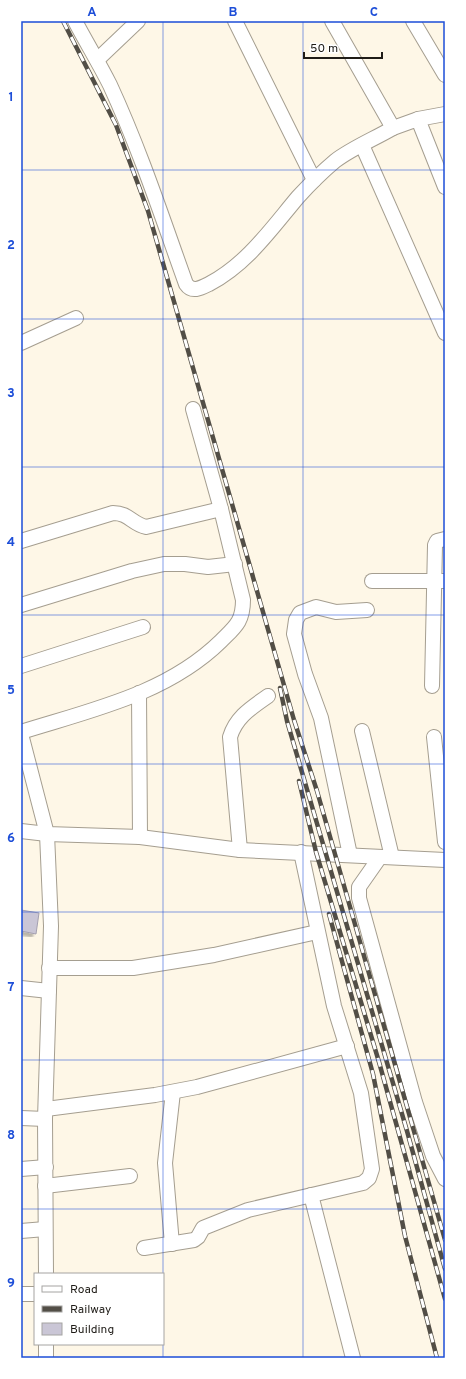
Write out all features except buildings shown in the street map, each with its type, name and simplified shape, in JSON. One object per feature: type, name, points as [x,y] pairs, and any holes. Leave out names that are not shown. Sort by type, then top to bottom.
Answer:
[{"type":"street","points":[[75,21],[97,60],[144,165],[186,284],[189,288],[195,290],[236,267],[277,224],[314,180],[335,161],[393,128],[418,119],[445,114]]},
{"type":"street","points":[[97,60],[138,21]]},
{"type":"street","points":[[235,21],[314,180]]},
{"type":"street","points":[[332,21],[393,128]]},
{"type":"street","points":[[413,21],[445,75]]},
{"type":"street","points":[[418,119],[445,186]]},
{"type":"street","points":[[362,145],[445,333]]},
{"type":"street","points":[[21,343],[76,318]]},
{"type":"street","points":[[46,1273],[45,1114],[51,926],[47,834],[21,733],[164,683],[188,668],[210,651],[239,623],[243,613],[243,600],[221,509],[193,409]]},
{"type":"street","points":[[21,541],[112,514],[121,513],[139,526],[146,527],[221,509]]},
{"type":"street","points":[[432,686],[440,581],[435,545],[437,541],[445,539]]},
{"type":"street","points":[[21,605],[156,565],[186,564],[208,567],[235,564]]},
{"type":"street","points":[[372,581],[440,581]]},
{"type":"street","points":[[350,855],[321,718],[305,674],[294,634],[296,620],[300,613],[316,607],[336,612],[367,610]]},
{"type":"street","points":[[21,666],[143,627]]},
{"type":"street","points":[[139,693],[140,837]]},
{"type":"street","points":[[240,850],[230,737],[233,729],[242,716],[268,696]]},
{"type":"street","points":[[362,731],[386,857]]},
{"type":"street","points":[[434,737],[445,842]]},
{"type":"street","points":[[21,831],[47,834],[140,837],[240,850],[445,860]]},
{"type":"street","points":[[144,1248],[194,1240],[198,1237],[203,1228],[248,1210],[362,1183],[369,1178],[372,1169],[361,1093],[334,1006],[301,852]]},
{"type":"street","points":[[386,857],[359,887],[359,898],[415,1102],[433,1156],[445,1179]]},
{"type":"street","points":[[50,968],[133,968],[214,955],[317,932]]},
{"type":"street","points":[[21,988],[49,991]]},
{"type":"street","points":[[21,1118],[173,1092],[268,1069],[347,1046]]},
{"type":"street","points":[[172,1244],[165,1163],[173,1092]]},
{"type":"street","points":[[21,1169],[46,1167]]},
{"type":"street","points":[[45,1186],[130,1176]]},
{"type":"street","points":[[311,1195],[353,1358]]},
{"type":"street","points":[[21,1231],[45,1229]]},
{"type":"street","points":[[21,1294],[34,1294]]},
{"type":"railway","points":[[63,21],[116,125],[148,211],[294,720],[317,791],[445,1240]]},
{"type":"railway","points":[[280,688],[287,721],[407,1131],[445,1269]]},
{"type":"railway","points":[[299,781],[316,852],[379,1062],[445,1299]]},
{"type":"railway","points":[[329,914],[373,1074],[405,1236],[437,1358]]}]
